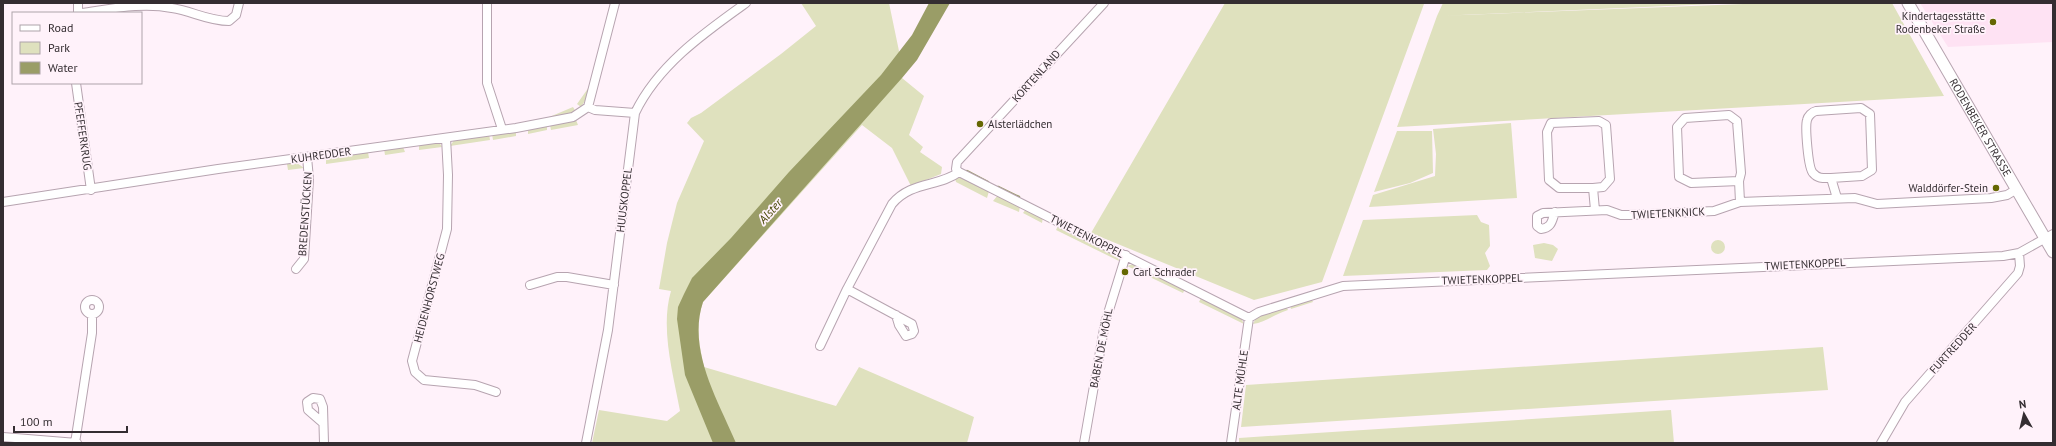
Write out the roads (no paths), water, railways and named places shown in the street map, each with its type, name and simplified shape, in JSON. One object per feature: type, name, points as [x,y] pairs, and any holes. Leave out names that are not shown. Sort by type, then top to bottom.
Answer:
[{"type":"street","points":[[89,12],[144,5],[173,8],[213,20],[229,21],[236,15],[239,3]]},
{"type":"street","points":[[487,3],[487,83],[502,130]]},
{"type":"street","points":[[615,3],[588,107],[595,110],[635,113]]},
{"type":"street","name":"HUUSKOPPEL","points":[[586,443],[604,351],[614,285],[635,113],[647,92],[674,61],[706,32],[746,3]]},
{"type":"street","name":"KORTENLAND","points":[[957,170],[957,162],[1104,3]]},
{"type":"street","name":"RODENBEKER STRASSE","points":[[1908,3],[2017,189],[2049,237],[2053,252]]},
{"type":"street","name":"PFEFFERKRUG","points":[[76,84],[91,190]]},
{"type":"street","name":"KUHREDDER","points":[[3,202],[91,190],[218,169],[502,130],[572,117],[588,107]]},
{"type":"street","points":[[1861,108],[1870,114],[1872,170],[1862,176],[1831,178],[1820,178],[1813,174],[1809,166],[1807,120],[1812,112],[1816,110],[1861,108]]},
{"type":"street","points":[[1738,181],[1691,183],[1679,177],[1677,127],[1685,118],[1729,115],[1737,121],[1741,173],[1738,181],[1740,202]]},
{"type":"street","points":[[1599,121],[1606,125],[1610,179],[1603,187],[1593,188],[1559,188],[1549,180],[1547,132],[1551,123],[1599,121]]},
{"type":"street","name":"HEIDENHORSTWEG","points":[[446,138],[448,175],[447,229],[412,362],[415,372],[424,380],[475,385],[496,392]]},
{"type":"street","name":"BREDENSTÜCKEN","points":[[296,269],[304,260],[309,179],[308,157]]},
{"type":"street","points":[[820,346],[847,289],[892,204],[898,197],[907,191],[951,176],[957,170]]},
{"type":"street","name":"TWIETENKOPPEL","points":[[957,170],[1249,318],[1259,312],[1343,286],[1996,256],[2019,253],[2049,237]]},
{"type":"street","points":[[1831,178],[1837,198]]},
{"type":"street","points":[[1593,188],[1595,210]]},
{"type":"street","name":"TWIETENKNICK","points":[[1555,212],[1607,210],[1625,215],[1714,211],[1740,202],[1837,198],[1855,198],[1877,204],[1991,198],[2007,195],[2017,189]]},
{"type":"street","name":"FURTREDDER","points":[[1881,443],[1889,426],[1905,402],[2018,273],[2020,266],[2019,253]]},
{"type":"street","name":"BABEN DE MÖHL","points":[[1084,443],[1105,323],[1126,255]]},
{"type":"street","points":[[530,285],[557,277],[567,277],[614,285]]},
{"type":"street","points":[[847,289],[896,315]]},
{"type":"street","points":[[3,437],[76,443],[92,333],[92,314]]},
{"type":"street","name":"ALTE MÜHLE","points":[[1231,443],[1249,318]]},
{"type":"street","points":[[323,423],[324,443]]},
{"type":"water","name":"Alster","points":[[929,3],[950,3],[917,60],[703,302],[699,320],[699,338],[702,356],[713,392],[736,443],[713,443],[685,375],[677,319],[678,307],[684,294],[692,278],[731,238],[789,172],[881,75],[912,35]]},
{"type":"waterway","points":[[967,171],[988,182]]},
{"type":"waterway","points":[[998,187],[1019,197]]},
{"type":"place","name":"Kindertagesstätte Rodenbeker Straße","points":[[1993,22]]},
{"type":"place","name":"Alsterlädchen","points":[[980,124]]},
{"type":"place","name":"Walddörfer-Stein","points":[[1996,188]]},
{"type":"place","name":"Carl Schrader","points":[[1125,272]]}]
